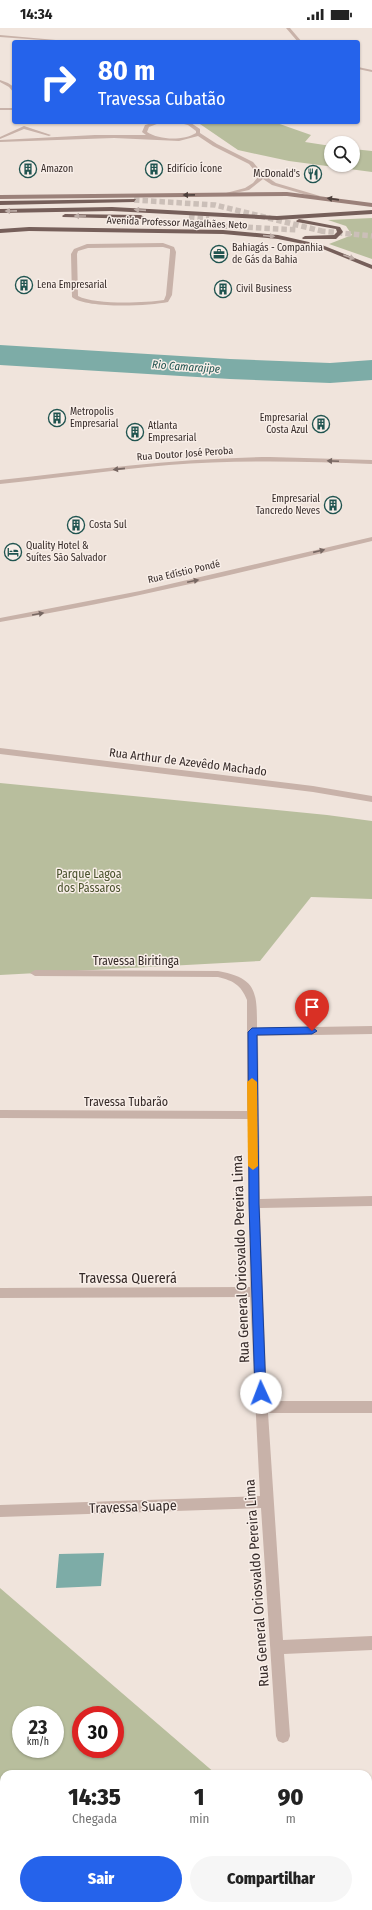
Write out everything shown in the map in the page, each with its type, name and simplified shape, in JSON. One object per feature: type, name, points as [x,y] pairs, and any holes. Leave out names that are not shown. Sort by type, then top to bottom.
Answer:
[{"type":"main road","points":[[0,197],[287,194],[316,196],[372,205]]},
{"type":"main road","points":[[0,203],[134,200]]},
{"type":"main road","name":"Avenida Professor Magalhães Neto","points":[[0,211],[112,209],[277,218],[372,212]]},
{"type":"main road","points":[[0,218],[190,217]]},
{"type":"main road","points":[[277,218],[326,225],[338,228],[340,232],[336,237],[321,239],[287,238]]},
{"type":"main road","points":[[29,230],[114,224],[158,224]]},
{"type":"main road","name":"Avenida Professor Magalhães Neto","points":[[0,231],[29,230],[131,238],[223,232],[287,238],[320,246],[372,267]]},
{"type":"street","points":[[289,29],[298,40]]},
{"type":"street","points":[[0,36],[45,40]]},
{"type":"street","points":[[360,68],[372,71]]},
{"type":"street","points":[[0,81],[8,84],[12,88]]},
{"type":"street","points":[[0,109],[12,109]]},
{"type":"street","points":[[0,138],[18,131],[23,124],[43,134],[70,137]]},
{"type":"street","points":[[122,135],[145,129],[155,124]]},
{"type":"street","points":[[186,124],[194,127],[198,130],[198,134],[215,145],[251,163],[262,176],[284,188],[316,196]]},
{"type":"street","points":[[145,129],[144,132],[146,135],[152,137]]},
{"type":"street","points":[[182,139],[198,134]]},
{"type":"street","points":[[0,142],[122,135],[196,141]]},
{"type":"street","points":[[202,142],[215,145]]},
{"type":"street","points":[[228,194],[251,188],[262,176]]},
{"type":"street","points":[[131,238],[172,248],[173,252],[168,299],[162,302],[133,303],[91,302],[78,300],[75,297],[74,254],[76,250],[87,246],[131,238]]},
{"type":"street","name":"Rua Doutor José Peroba","points":[[0,482],[169,463],[238,460],[372,462]]},
{"type":"street","name":"Rua Edístio Pondé","points":[[0,620],[44,613],[201,579],[372,539]]},
{"type":"street","name":"Rua Arthur de Azevêdo Machado","points":[[0,751],[313,789],[372,799]]},
{"type":"street","name":"Travessa Biritinga","points":[[35,973],[218,974],[237,978]]},
{"type":"street","name":"Rua General Oriosvaldo Pereira Lima","points":[[237,978],[246,986],[252,1000],[252,1115],[256,1292],[266,1502],[283,1736]]},
{"type":"street","points":[[252,1032],[372,1030]]},
{"type":"street","name":"Travessa Tubarão","points":[[0,1114],[252,1115]]},
{"type":"street","points":[[254,1204],[372,1201]]},
{"type":"street","name":"Travessa Quererá","points":[[0,1294],[256,1292]]},
{"type":"street","points":[[261,1407],[372,1408]]},
{"type":"street","name":"Travessa Suape","points":[[0,1511],[266,1502]]},
{"type":"street","points":[[276,1647],[372,1643]]},
{"type":"green space","points":[[200,124],[280,124],[311,135],[305,142],[324,145],[324,166],[289,161],[238,150]]},
{"type":"green space","points":[[360,150],[372,151],[372,172],[360,170]]},
{"type":"green space","points":[[372,218],[372,259],[329,244],[352,235],[346,226],[328,220]]},
{"type":"green space","name":"Parque Lagoa dos Pássaros","points":[[0,783],[327,815],[372,821],[372,899],[311,897],[260,961],[0,975]]},
{"type":"green space","points":[[0,1588],[211,1770],[0,1770]]},
{"type":"water","points":[[104,1553],[101,1586],[56,1588],[59,1554]]},
{"type":"waterway","name":"Rio Camarajipe","points":[[0,355],[230,369],[330,373],[372,370]]},
{"type":"tunnel","points":[[134,200],[215,205],[323,231]]},
{"type":"tunnel","points":[[189,217],[209,219]]},
{"type":"tunnel","points":[[188,224],[298,230]]},
{"type":"tunnel","points":[[323,231],[372,236]]},
{"type":"slow traffic","points":[[252,1082],[253,1166]]},
{"type":"place","name":"Amazon","points":[[28,169]]},
{"type":"place","name":"Edifício Ícone","points":[[154,169]]},
{"type":"place","name":"McDonald's","points":[[313,174]]},
{"type":"place","name":"Bahiagás - Companhia de Gás da Bahia","points":[[219,254]]},
{"type":"place","name":"Lena Empresarial","points":[[24,285]]},
{"type":"place","name":"Civil Business","points":[[223,289]]},
{"type":"place","name":"Metropolis Empresarial","points":[[57,418]]},
{"type":"place","name":"Empresarial Costa Azul","points":[[321,424]]},
{"type":"place","name":"Atlanta Empresarial","points":[[135,432]]},
{"type":"place","name":"Empresarial Tancredo Neves","points":[[333,505]]},
{"type":"place","name":"Costa Sul","points":[[76,525]]},
{"type":"place","name":"Quality Hotel & Suítes São Salvador","points":[[13,552]]},
{"type":"route","points":[[261,1393],[256,1292],[252,1115],[252,1032],[312,1031]]}]
